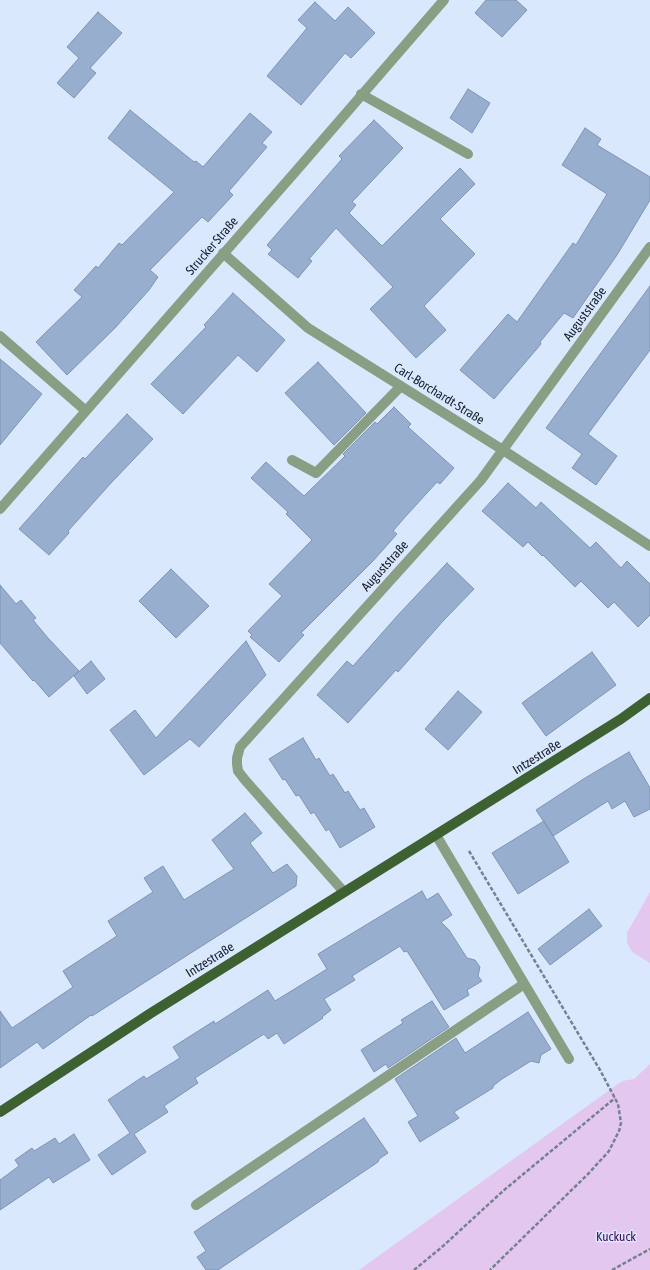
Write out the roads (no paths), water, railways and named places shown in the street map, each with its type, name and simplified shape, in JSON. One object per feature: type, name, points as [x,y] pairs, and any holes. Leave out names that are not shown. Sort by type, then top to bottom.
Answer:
[{"type":"main road","name":"Intzestraße","points":[[0,1112],[151,1013],[621,719],[650,698]]},
{"type":"street","name":"Strucker Straße","points":[[0,509],[444,0]]},
{"type":"street","points":[[361,94],[468,154]]},
{"type":"street","name":"Auguststraße","points":[[344,892],[245,780],[238,770],[238,752],[245,741],[481,480],[650,247]]},
{"type":"street","name":"Carl-Borchardt-Straße","points":[[223,253],[308,328],[503,450],[650,546]]},
{"type":"street","points":[[0,336],[86,411]]},
{"type":"street","points":[[292,460],[316,473],[401,386]]},
{"type":"street","points":[[436,835],[569,1059]]},
{"type":"street","points":[[196,1204],[524,984]]},
{"type":"park label","name":"Kuckuck","points":[[616,1237]]}]
